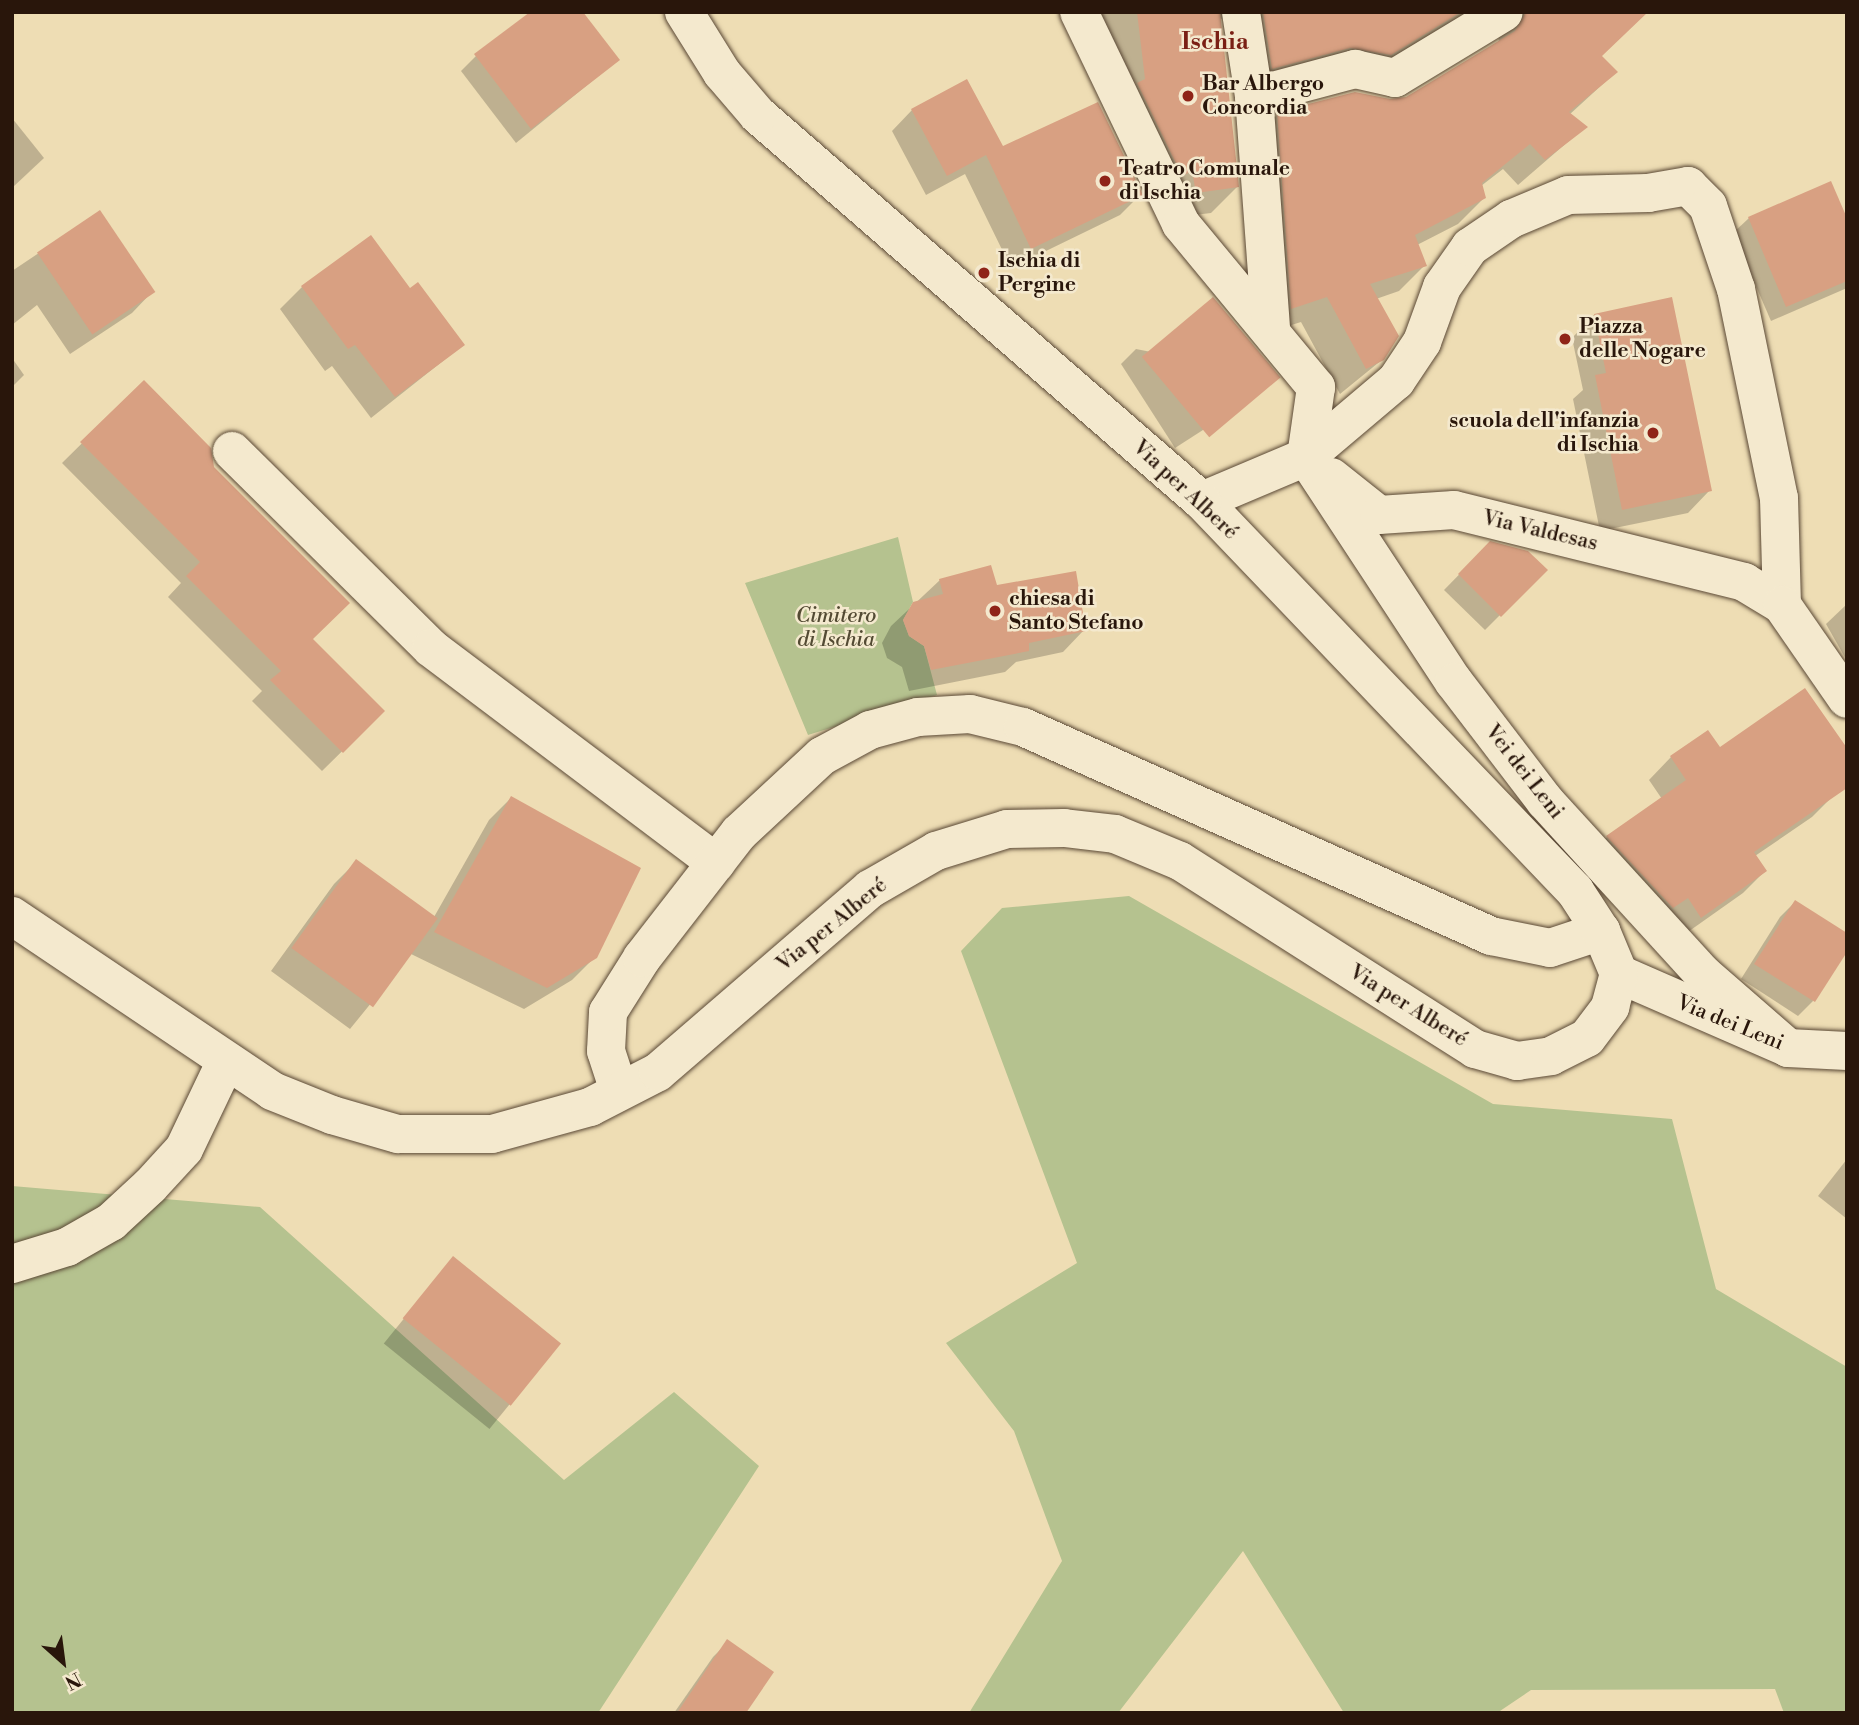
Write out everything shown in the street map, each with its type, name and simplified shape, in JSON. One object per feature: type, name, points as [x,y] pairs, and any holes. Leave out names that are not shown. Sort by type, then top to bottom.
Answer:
[{"type":"street","name":"Via per Alberé","points":[[12,916],[225,1063],[272,1091],[332,1115],[398,1134],[448,1136],[537,1125],[590,1107],[659,1072],[870,889],[936,850],[1007,829],[1063,828],[1115,834],[1180,861],[1475,1049],[1517,1061],[1551,1056],[1587,1038],[1610,1007],[1619,974],[1601,931],[1574,891],[1202,501],[758,115],[722,73],[684,12]]},
{"type":"street","points":[[1079,12],[1181,224],[1272,330],[1315,387],[1306,457]]},
{"type":"street","points":[[1241,12],[1254,96],[1272,330]]},
{"type":"street","points":[[1254,96],[1355,69],[1395,78],[1504,12]]},
{"type":"street","points":[[1202,501],[1306,457],[1396,381],[1422,342],[1442,287],[1471,247],[1511,219],[1568,195],[1648,193],[1677,184],[1697,190],[1708,206],[1737,289],[1779,498],[1782,606]]},
{"type":"street","points":[[232,451],[431,648],[716,863]]},
{"type":"street","name":"Via Valdesas","points":[[1306,457],[1379,514],[1454,510],[1744,582],[1782,606],[1847,699]]},
{"type":"street","name":"Vei dei Leni","points":[[1306,457],[1454,682],[1545,801],[1702,973],[1788,1048]]},
{"type":"street","points":[[619,1091],[606,1051],[608,1012],[642,958],[716,863],[780,790],[822,756],[870,730],[918,716],[970,714],[1023,727],[1491,936],[1550,948],[1601,931]]},
{"type":"street","name":"Via dei Leni","points":[[1619,974],[1788,1048],[1847,1051]]},
{"type":"street","points":[[12,1264],[67,1247],[111,1222],[150,1186],[184,1149],[225,1063]]},
{"type":"green space","name":"Cimitero di Ischia","points":[[898,537],[913,602],[903,620],[909,636],[924,646],[937,695],[808,735],[745,583]]},
{"type":"green space","points":[[1129,896],[1493,1104],[1672,1119],[1716,1289],[1847,1367],[1847,1713],[1784,1713],[1775,1689],[1531,1690],[1497,1713],[1344,1713],[1243,1551],[1118,1713],[969,1713],[1062,1561],[1014,1431],[946,1343],[1077,1263],[961,951],[1002,908]]},
{"type":"green space","points":[[12,1186],[260,1207],[564,1480],[674,1392],[759,1466],[598,1713],[12,1713]]},
{"type":"building","points":[[530,12],[583,12],[620,60],[531,129],[474,54]]},
{"type":"building","points":[[1137,12],[1220,12],[1239,187],[1196,193],[1192,171],[1182,176],[1137,83],[1145,79]]},
{"type":"building","points":[[1263,12],[1461,12],[1391,55],[1350,48],[1272,69]]},
{"type":"building","points":[[1526,12],[1648,12],[1602,56],[1618,72],[1569,112],[1588,127],[1545,160],[1530,144],[1482,183],[1486,198],[1415,235],[1427,266],[1370,284],[1399,336],[1384,360],[1366,369],[1327,297],[1291,309],[1277,112],[1355,92],[1390,99],[1406,97],[1515,31]]},
{"type":"building","points":[[967,79],[1003,146],[1098,102],[1143,195],[1031,249],[986,155],[947,176],[911,109]]},
{"type":"building","points":[[1831,181],[1847,218],[1847,281],[1786,307],[1748,217]]},
{"type":"building","points":[[100,210],[155,292],[92,335],[37,252]]},
{"type":"building","points":[[371,235],[410,288],[418,282],[465,345],[395,397],[355,345],[348,349],[301,286]]},
{"type":"building","points":[[1213,297],[1280,377],[1209,437],[1142,357]]},
{"type":"building","name":"scuola dell'infanzia di Ischia","points":[[1672,297],[1712,491],[1622,510],[1595,375],[1606,373],[1594,314]]},
{"type":"building","points":[[144,380],[211,448],[214,467],[350,603],[313,639],[385,711],[343,753],[270,680],[281,671],[186,576],[200,562],[80,442]]},
{"type":"building","points":[[1490,541],[1528,551],[1548,570],[1501,617],[1458,574]]},
{"type":"building","name":"chiesa di Santo Stefano","points":[[991,565],[997,585],[1076,571],[1086,631],[1029,643],[1029,651],[931,670],[924,646],[909,636],[903,620],[913,602],[943,594],[939,579]]},
{"type":"building","points":[[1805,688],[1847,748],[1847,788],[1754,852],[1767,871],[1701,918],[1688,898],[1673,908],[1606,836],[1686,780],[1670,756],[1708,730],[1720,747]]},
{"type":"building","points":[[511,796],[641,868],[597,958],[547,988],[434,932]]},
{"type":"building","points":[[356,859],[438,918],[373,1007],[291,948]]},
{"type":"building","points":[[1795,900],[1847,933],[1847,952],[1815,1002],[1754,964]]},
{"type":"building","points":[[453,1256],[561,1343],[511,1406],[403,1318]]},
{"type":"building","points":[[727,1639],[774,1672],[746,1713],[677,1713]]},
{"type":"place","name":"Bar Albergo Concordia","points":[[1188,96]]},
{"type":"place","name":"Teatro Comunale di Ischia","points":[[1105,181]]},
{"type":"place","name":"Ischia di Pergine","points":[[984,273]]},
{"type":"place","name":"Piazza delle Nogare","points":[[1565,339]]},
{"type":"place","name":"scuola dell'infanzia di Ischia","points":[[1653,433]]},
{"type":"place","name":"chiesa di Santo Stefano","points":[[995,611]]},
{"type":"district","name":"Ischia","points":[[1215,43]]}]
